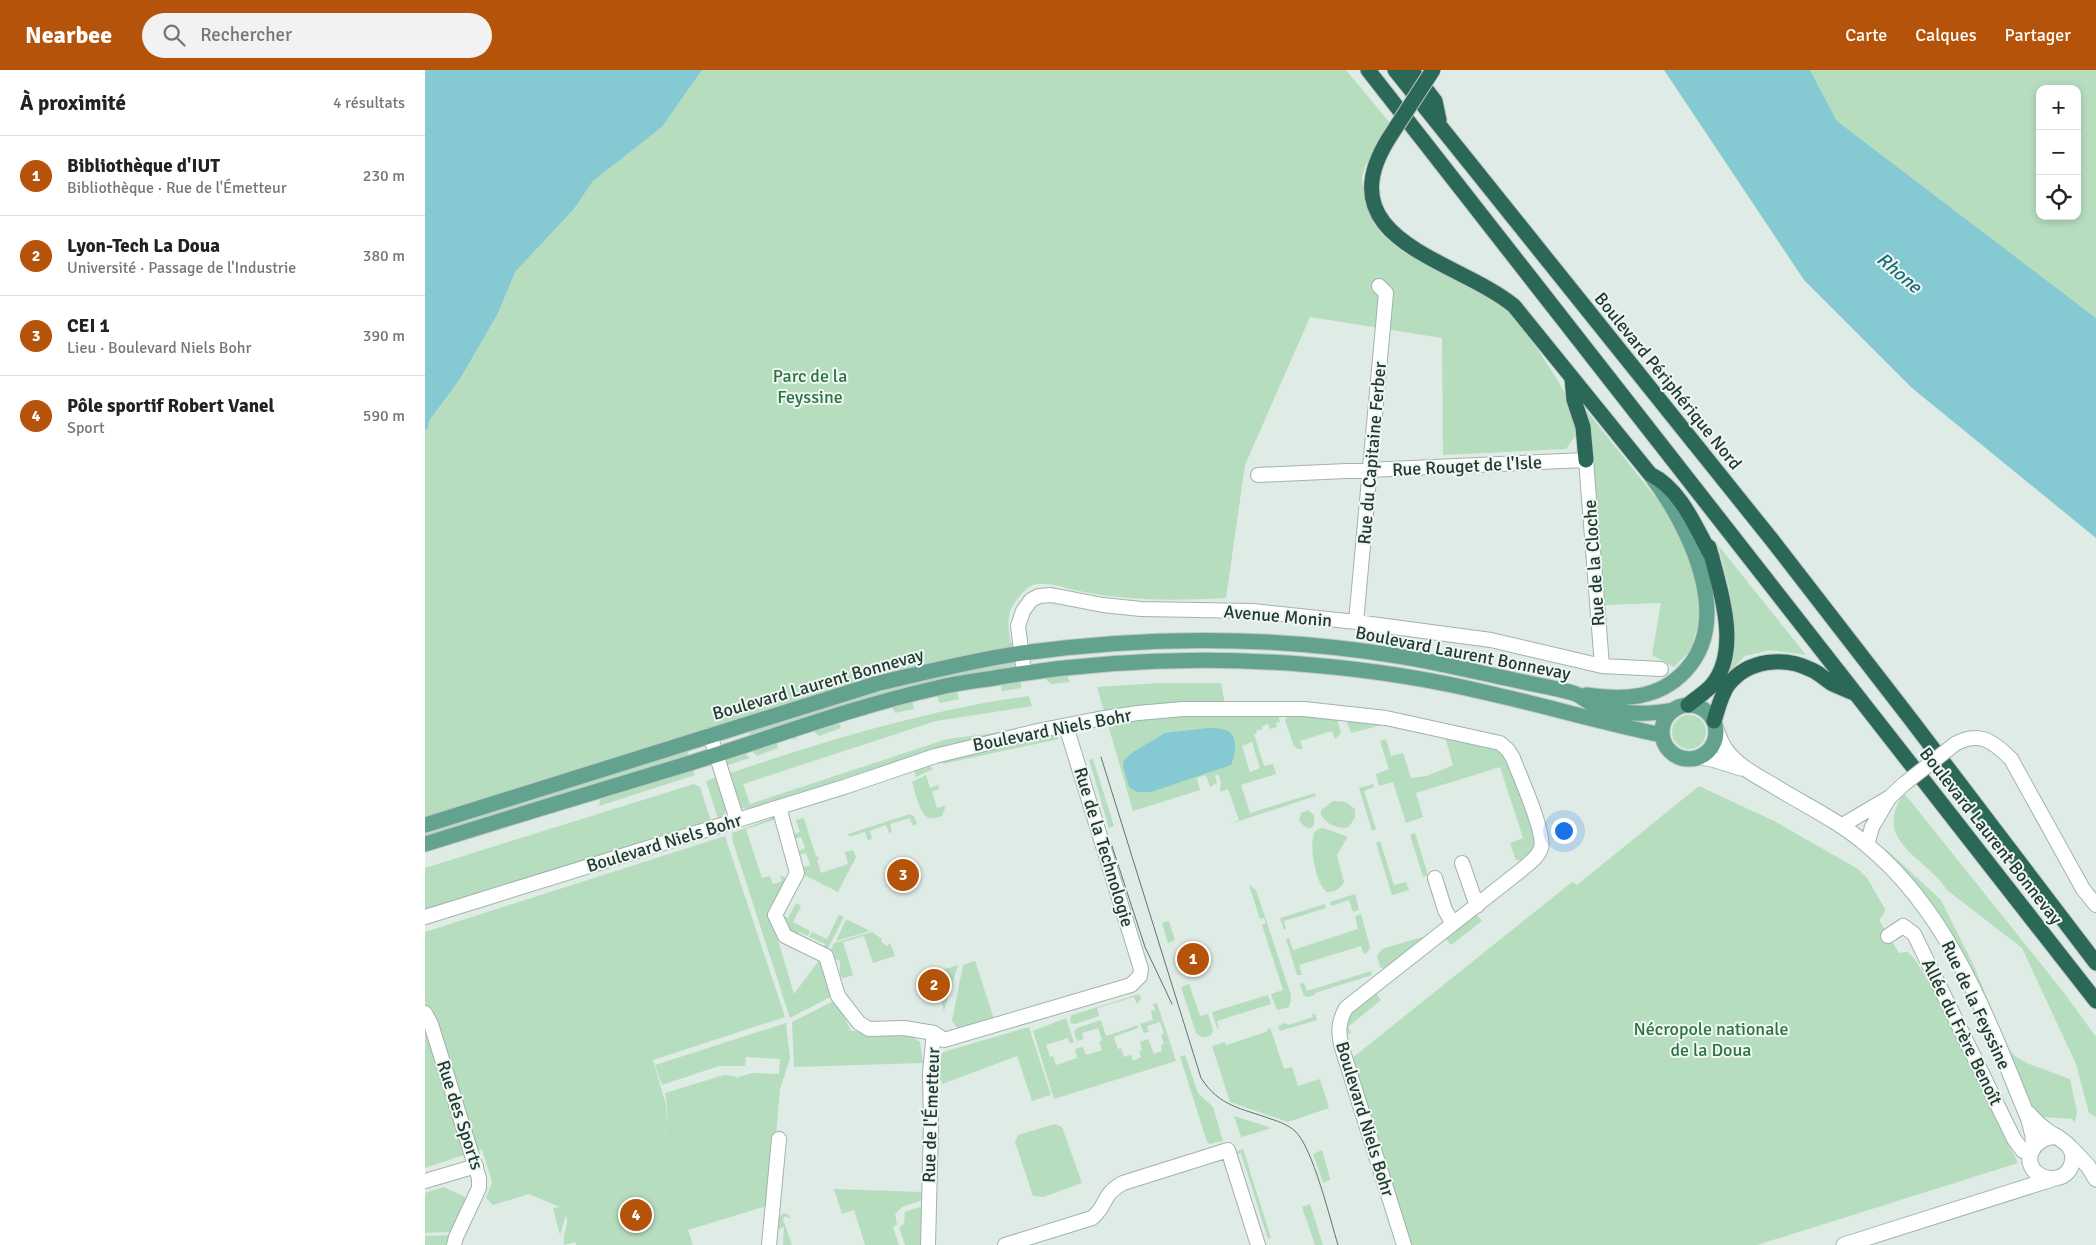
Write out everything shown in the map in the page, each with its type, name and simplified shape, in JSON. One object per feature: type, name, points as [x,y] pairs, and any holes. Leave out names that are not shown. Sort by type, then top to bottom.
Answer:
[{"type":"highway","points":[[1368,70],[1856,694]]},
{"type":"highway","name":"Boulevard Périphérique Nord","points":[[1395,70],[1772,540],[1909,717]]},
{"type":"highway","points":[[1411,70],[1435,101],[1441,126]]},
{"type":"highway","points":[[1434,70],[1377,158],[1371,182],[1376,210],[1386,228],[1406,245],[1503,298],[1514,306],[1650,474],[1661,480],[1678,499],[1695,525],[1712,557]]},
{"type":"highway","points":[[1571,378],[1573,400],[1583,427],[1586,460]]},
{"type":"highway","points":[[1689,705],[1712,685],[1721,667],[1724,654],[1725,618],[1723,598],[1705,531],[1697,512],[1696,490]]},
{"type":"highway","points":[[1716,727],[1727,686],[1751,667],[1771,661],[1781,661],[1812,669],[1831,683],[1856,694]]},
{"type":"highway","name":"Boulevard Laurent Bonnevay","points":[[1856,694],[2096,1001]]},
{"type":"highway","name":"Boulevard Laurent Bonnevay","points":[[1909,717],[2096,963]]},
{"type":"highway","points":[[2055,909],[2073,921],[2096,948]]},
{"type":"main road","points":[[1575,693],[1619,699],[1645,695],[1661,689],[1680,676],[1688,668],[1701,648],[1707,607],[1693,549],[1674,508],[1650,474]]},
{"type":"main road","name":"Boulevard Laurent Bonnevay","points":[[425,825],[879,683],[935,670],[1021,654],[1132,643],[1180,641],[1301,645],[1399,656],[1575,693],[1592,704],[1609,710],[1640,714],[1674,710],[1689,705]]},
{"type":"main road","name":"Boulevard Laurent Bonnevay","points":[[425,844],[876,703],[940,687],[1071,666],[1180,660],[1314,665],[1405,676],[1450,684],[1662,735]]},
{"type":"main road","points":[[1674,710],[1664,720],[1662,735],[1666,747],[1675,756],[1688,760],[1701,757],[1711,749],[1716,727],[1704,709],[1689,705]]},
{"type":"street","name":"Rue du Capitaine Ferber","points":[[1356,622],[1386,293],[1379,286]]},
{"type":"street","name":"Rue Rouget de l'Isle","points":[[1258,475],[1586,460]]},
{"type":"street","name":"Rue de la Cloche","points":[[1586,460],[1602,666]]},
{"type":"street","name":"Avenue Monin","points":[[1024,673],[1018,626],[1023,611],[1031,600],[1039,596],[1051,595],[1103,606],[1141,609],[1253,611],[1356,622],[1491,640],[1602,666],[1661,669]]},
{"type":"street","name":"Boulevard Niels Bohr","points":[[425,917],[779,807],[935,756],[1066,726],[1138,713],[1183,709],[1304,709],[1386,718],[1500,743],[1513,758],[1539,827],[1542,843],[1535,858],[1477,906],[1346,1008],[1341,1017],[1338,1030],[1404,1245]]},
{"type":"street","name":"Rue de la Technologie","points":[[1066,726],[1141,969]]},
{"type":"street","name":"Rue de la Feyssine","points":[[1716,727],[1725,749],[1749,772]]},
{"type":"street","points":[[710,736],[737,820]]},
{"type":"street","points":[[1841,826],[1890,797],[1955,744],[1965,738],[1979,737],[2002,750],[2011,759],[2083,889],[2096,905]]},
{"type":"street","name":"Rue de la Feyssine","points":[[1701,757],[1717,760],[1749,772],[1841,826],[1867,845],[1897,874],[1936,922],[1970,984],[2021,1100],[2033,1136],[2032,1155]]},
{"type":"street","points":[[1867,845],[1872,827],[1890,797]]},
{"type":"street","points":[[779,807],[797,873],[775,915],[785,936],[826,956],[838,996],[859,1023],[869,1029],[904,1028],[934,1033]]},
{"type":"street","points":[[1462,863],[1477,906]]},
{"type":"street","points":[[1435,878],[1445,910],[1453,924]]},
{"type":"street","name":"Allée du Frère Benoît","points":[[1888,936],[1903,926],[1914,934],[2014,1139],[2023,1151],[2032,1155]]},
{"type":"street","name":"Rue de l'Émetteur","points":[[928,1245],[931,1125],[930,1072],[934,1033],[944,1040],[1131,985],[1140,976],[1141,969]]},
{"type":"street","name":"Rue des Sports","points":[[425,1013],[429,1020],[479,1178],[479,1188],[454,1245]]},
{"type":"street","name":"Rue de la Feyssine","points":[[2021,1100],[2038,1124],[2058,1137]]},
{"type":"street","points":[[2017,1189],[2029,1173],[2032,1155],[2043,1138],[2058,1137],[2067,1142],[2088,1166],[2096,1179]]},
{"type":"street","points":[[769,1245],[779,1139]]},
{"type":"street","points":[[2032,1155],[2039,1175],[2058,1177],[2072,1165],[2071,1148]]},
{"type":"street","points":[[1005,1245],[1092,1218],[1099,1212],[1111,1189],[1123,1183],[1228,1150],[1259,1245]]},
{"type":"street","points":[[425,1181],[476,1166]]},
{"type":"street","points":[[1845,1245],[2017,1189],[2074,1173],[2083,1175],[2096,1185]]},
{"type":"green space","name":"Parc de la Feyssine","points":[[702,70],[1346,70],[1390,123],[1370,157],[1362,177],[1362,184],[1371,218],[1384,236],[1402,251],[1489,296],[1513,315],[1560,384],[1570,404],[1577,433],[1566,449],[1443,455],[1442,338],[1310,317],[1245,465],[1226,598],[1169,600],[1131,598],[1093,594],[1049,584],[1033,585],[1027,588],[1021,595],[1010,613],[1008,624],[1011,643],[1015,643],[1015,646],[425,819],[425,430],[428,428],[429,421],[460,379],[497,315],[516,271],[574,209],[593,181],[662,127]]},
{"type":"green space","points":[[1810,70],[2096,70],[2096,318],[1837,121]]},
{"type":"green space","points":[[1582,405],[1668,513],[1691,561],[1701,612],[1691,650],[1674,667],[1652,655],[1661,603],[1603,605]]},
{"type":"green space","points":[[1718,545],[1806,655],[1770,650],[1745,656],[1722,679],[1733,630],[1729,587]]},
{"type":"green space","points":[[1016,660],[1017,668],[749,735],[750,732],[888,685]]},
{"type":"green space","points":[[1066,673],[1070,682],[1051,684],[1044,678],[1021,681],[1021,688],[1002,691],[1001,684],[957,691],[959,699],[940,703],[937,696],[912,701],[914,709],[895,713],[892,707],[838,721],[841,728],[819,736],[811,729],[797,735],[796,740],[791,738],[777,742],[778,748],[757,756],[749,748],[827,723],[906,702],[945,693],[985,685]]},
{"type":"green space","points":[[1159,683],[1221,683],[1225,705],[1278,716],[1280,722],[1276,723],[1277,727],[1270,729],[1268,724],[1262,726],[1263,729],[1256,731],[1257,733],[1254,734],[1264,766],[1273,764],[1276,774],[1241,785],[1250,813],[1315,793],[1316,796],[1230,824],[1239,820],[1228,789],[1220,792],[1221,782],[1218,774],[1215,776],[1217,783],[1210,787],[1206,775],[1197,778],[1200,790],[1133,811],[1097,687]],"holes":[[[1252,742],[1260,768],[1250,772],[1242,746]]]},
{"type":"green space","points":[[1029,696],[1032,706],[936,721],[743,784],[750,804],[947,739],[1010,731],[932,750],[749,809],[740,808],[727,774],[801,750],[914,718],[952,709]]},
{"type":"green space","points":[[1288,714],[1337,719],[1341,733],[1335,739],[1332,731],[1300,741],[1303,749],[1297,749],[1293,744],[1285,720]]},
{"type":"green space","points":[[1689,715],[1696,716],[1701,720],[1705,725],[1705,739],[1701,744],[1696,748],[1689,749],[1682,748],[1677,744],[1673,739],[1672,732],[1673,725],[1677,720],[1682,716]]},
{"type":"green space","points":[[1348,719],[1380,723],[1382,725],[1351,733],[1347,723]]},
{"type":"green space","points":[[1056,732],[1059,739],[942,764],[944,760]]},
{"type":"green space","points":[[1444,733],[1486,744],[1501,753],[1506,759],[1537,837],[1534,853],[1524,861],[1516,860],[1510,843],[1523,838],[1500,767],[1416,793],[1423,817],[1406,823],[1393,782],[1379,786],[1376,774],[1389,769],[1380,741],[1386,739],[1391,756],[1403,753],[1411,778],[1427,776],[1453,765]]},
{"type":"green space","points":[[686,747],[689,756],[425,839],[425,829]]},
{"type":"green space","points":[[742,750],[750,758],[725,766],[725,757]]},
{"type":"green space","points":[[1093,759],[1114,826],[1109,828],[1089,760]]},
{"type":"green space","points":[[929,765],[933,769],[916,777],[913,769]]},
{"type":"green space","points":[[692,769],[695,775],[599,806],[601,796]]},
{"type":"green space","points":[[926,775],[930,788],[938,785],[939,789],[932,792],[937,808],[945,806],[942,816],[926,817],[918,803],[912,782]]},
{"type":"green space","points":[[717,777],[727,809],[724,815],[718,819],[706,781]]},
{"type":"green space","points":[[694,784],[700,787],[711,821],[425,912],[425,868]]},
{"type":"green space","points":[[1373,784],[1374,787],[1364,791],[1376,829],[1372,831],[1359,788]]},
{"type":"green space","name":"Nécropole nationale de la Doua","points":[[1699,786],[1774,821],[1858,869],[1867,878],[1885,909],[1884,914],[1879,920],[1899,953],[1907,952],[1914,958],[1935,993],[2018,1163],[1757,1245],[1410,1245],[1351,1059],[1572,882],[1577,885]]},
{"type":"green space","points":[[1904,793],[2065,994],[2096,1037],[2096,1117],[2089,1113],[2076,1064],[2022,948],[1947,890],[1905,847],[1897,836],[1894,824],[1895,810]]},
{"type":"green space","points":[[1333,801],[1346,802],[1355,809],[1355,817],[1349,827],[1340,828],[1333,826],[1321,815],[1321,810]]},
{"type":"green space","points":[[1308,810],[1314,815],[1314,825],[1310,829],[1299,820],[1301,813]]},
{"type":"green space","points":[[910,814],[914,816],[917,824],[913,826],[910,818],[890,824],[892,832],[889,833],[886,825],[870,831],[872,839],[868,840],[865,832],[849,837],[848,834]]},
{"type":"green space","points":[[775,817],[774,820],[746,829],[762,878],[770,876],[773,884],[782,881],[780,875],[787,879],[770,913],[794,994],[820,959],[828,968],[834,995],[790,1018],[733,842],[732,833]]},
{"type":"green space","points":[[804,818],[816,857],[818,856],[819,860],[817,860],[821,873],[848,864],[845,852],[853,850],[856,857],[838,892],[802,874],[802,868],[810,865],[806,853],[798,855],[796,852],[805,848],[801,837],[793,839],[791,835],[800,832],[796,820]]},
{"type":"green space","points":[[1323,828],[1347,838],[1337,855],[1344,882],[1335,891],[1330,892],[1323,888],[1320,882],[1312,847],[1314,834]]},
{"type":"green space","points":[[1415,833],[1428,875],[1423,877],[1410,835]]},
{"type":"green space","points":[[725,836],[785,1017],[653,1060],[666,1105],[667,1122],[667,1105],[665,1093],[724,1075],[735,1076],[736,1078],[752,1073],[779,1074],[780,1059],[746,1057],[745,1066],[719,1066],[662,1085],[655,1065],[786,1023],[790,1059],[780,1089],[770,1205],[688,1230],[693,1245],[576,1245],[575,1242],[564,1245],[566,1215],[560,1235],[553,1208],[560,1207],[529,1194],[493,1205],[486,1198],[492,1182],[482,1149],[425,1168],[425,932]]},
{"type":"green space","points":[[1380,841],[1394,885],[1406,882],[1409,890],[1392,895],[1376,843]]},
{"type":"green space","points":[[1887,850],[1941,900],[1973,964],[2008,1048],[2016,1057],[2029,1064],[2070,1079],[2077,1112],[2075,1122],[2072,1119],[2043,1117],[2034,1111],[1938,914],[1917,886],[1884,852]]},
{"type":"green space","points":[[1249,885],[1256,890],[1291,995],[1289,1007],[1278,1010],[1271,994],[1283,990],[1262,925],[1266,923],[1264,918],[1260,919]]},
{"type":"green space","points":[[1355,894],[1359,910],[1353,912],[1349,900],[1331,906],[1330,902]]},
{"type":"green space","points":[[796,903],[801,906],[793,922],[810,931],[808,936],[799,932],[795,939],[786,934],[781,914],[788,918]]},
{"type":"green space","points":[[1325,904],[1326,908],[1284,921],[1286,929],[1284,930],[1280,918]]},
{"type":"green space","points":[[1361,914],[1370,947],[1368,952],[1364,954],[1361,946],[1299,965],[1302,975],[1297,975],[1286,939],[1289,938],[1293,950],[1358,929],[1355,916]]},
{"type":"green space","points":[[1476,914],[1482,921],[1451,945],[1446,939]]},
{"type":"green space","points":[[839,915],[844,917],[825,954],[821,952],[825,944],[809,937],[812,932],[827,939]]},
{"type":"green space","points":[[846,919],[870,931],[836,941]]},
{"type":"green space","points":[[1169,921],[1175,940],[1168,943],[1162,923]]},
{"type":"green space","points":[[872,932],[882,939],[881,942],[887,946],[890,943],[895,956],[873,963],[864,936],[843,942],[853,975],[844,978],[840,976],[840,961],[828,956],[834,943]]},
{"type":"green space","points":[[1422,937],[1424,939],[1386,969],[1380,967],[1377,956],[1382,949]]},
{"type":"green space","points":[[975,961],[994,1019],[959,1030],[952,1021],[963,965]]},
{"type":"green space","points":[[958,965],[944,1011],[932,973]]},
{"type":"green space","points":[[1371,971],[1372,975],[1307,997],[1304,996],[1300,984],[1304,983],[1307,991]]},
{"type":"green space","points":[[1189,984],[1200,1016],[1208,1014],[1213,1030],[1209,1036],[1201,1037],[1196,1033],[1181,987]]},
{"type":"green space","points":[[1375,992],[1381,1000],[1348,1027],[1351,1032],[1344,1037],[1347,1022],[1353,1011]]},
{"type":"green space","points":[[1139,994],[1141,999],[1137,1004],[1134,997],[1097,1008],[1099,1016],[1075,1024],[1071,1023],[1072,1015]]},
{"type":"green space","points":[[1268,995],[1271,1004],[1217,1021],[1219,1030],[1217,1028],[1212,1012]]},
{"type":"green space","points":[[836,1000],[851,1031],[903,1032],[920,1042],[923,1063],[794,1067],[792,1022]]},
{"type":"green space","points":[[1157,1003],[1176,1061],[1054,1099],[1033,1031],[1066,1018],[1074,1042],[1070,1044],[1068,1038],[1046,1045],[1050,1057],[1053,1056],[1056,1065],[1077,1058],[1075,1049],[1083,1047],[1086,1055],[1102,1050],[1099,1042],[1102,1040],[1098,1028],[1082,1033],[1084,1039],[1077,1041],[1074,1032],[1077,1028],[1101,1020],[1106,1036],[1138,1025],[1138,1028],[1114,1037],[1118,1049],[1121,1048],[1124,1057],[1131,1055],[1133,1061],[1141,1057],[1139,1052],[1142,1050],[1140,1042],[1148,1039],[1154,1054],[1162,1051],[1161,1045],[1164,1044],[1161,1035],[1164,1034],[1160,1022],[1147,1026],[1149,1032],[1144,1033],[1140,1024],[1153,1020],[1151,1011],[1155,1010],[1153,1004]]},
{"type":"green space","points":[[1312,1014],[1315,1014],[1317,1020],[1280,1031],[1278,1026],[1285,1023],[1288,1025],[1313,1017]]},
{"type":"green space","points":[[1029,1027],[1051,1095],[1032,1101],[1017,1056],[942,1084],[934,1063],[943,1052]]},
{"type":"green space","points":[[1270,1027],[1284,1069],[1292,1067],[1298,1086],[1320,1079],[1329,1108],[1288,1122],[1230,1102],[1212,1046],[1225,1042],[1226,1045],[1266,1032]]},
{"type":"green space","points":[[1185,1055],[1198,1093],[1213,1107],[1223,1141],[1210,1144],[1207,1142],[1180,1057]]},
{"type":"green space","points":[[1234,1116],[1272,1128],[1241,1137]]},
{"type":"green space","points":[[1055,1124],[1062,1127],[1082,1183],[1043,1197],[1033,1196],[1015,1142],[1018,1135]]},
{"type":"green space","points":[[1243,1149],[1271,1238],[1268,1239],[1241,1153],[1233,1155]]},
{"type":"green space","points":[[1322,1150],[1330,1178],[1330,1180],[1323,1183],[1313,1154]]},
{"type":"green space","points":[[444,1187],[469,1199],[453,1232],[425,1233],[425,1193]]},
{"type":"green space","points":[[834,1189],[922,1192],[922,1200],[902,1207],[895,1214],[897,1225],[893,1227],[899,1245],[865,1245],[854,1210],[842,1214]]},
{"type":"green space","points":[[1310,1204],[1323,1245],[1315,1245],[1302,1207]]},
{"type":"green space","points":[[923,1206],[922,1245],[905,1245],[899,1227],[904,1224],[905,1212]]},
{"type":"green space","points":[[784,1213],[789,1215],[791,1219],[785,1216],[783,1219],[792,1245],[783,1245],[784,1227],[777,1230],[777,1218]]},
{"type":"green space","points":[[452,1235],[449,1245],[425,1245],[425,1236]]},
{"type":"water","points":[[425,70],[702,70],[662,127],[593,181],[574,209],[516,271],[497,315],[460,379],[429,421],[428,428],[425,430]]},
{"type":"water","name":"Rhone","points":[[1664,70],[1810,70],[1837,121],[2096,318],[2096,538],[1912,388],[1804,280]]},
{"type":"water","points":[[1208,728],[1224,729],[1234,738],[1234,757],[1231,765],[1151,792],[1137,792],[1129,787],[1123,766],[1124,760],[1133,752],[1165,733]]},
{"type":"tram line","points":[[1101,757],[1201,1078],[1208,1088],[1224,1101],[1281,1123],[1295,1131],[1308,1152],[1326,1202],[1338,1245]]},
{"type":"tram line","points":[[1111,843],[1145,947],[1172,1004]]},
{"type":"place","name":"CEI 1","points":[[903,875]]},
{"type":"place","name":"Bibliothèque d'IUT","points":[[1193,959]]},
{"type":"place","name":"Lyon-Tech La Doua","points":[[934,985]]},
{"type":"place","name":"Pôle sportif Robert Vanel","points":[[636,1215]]}]
